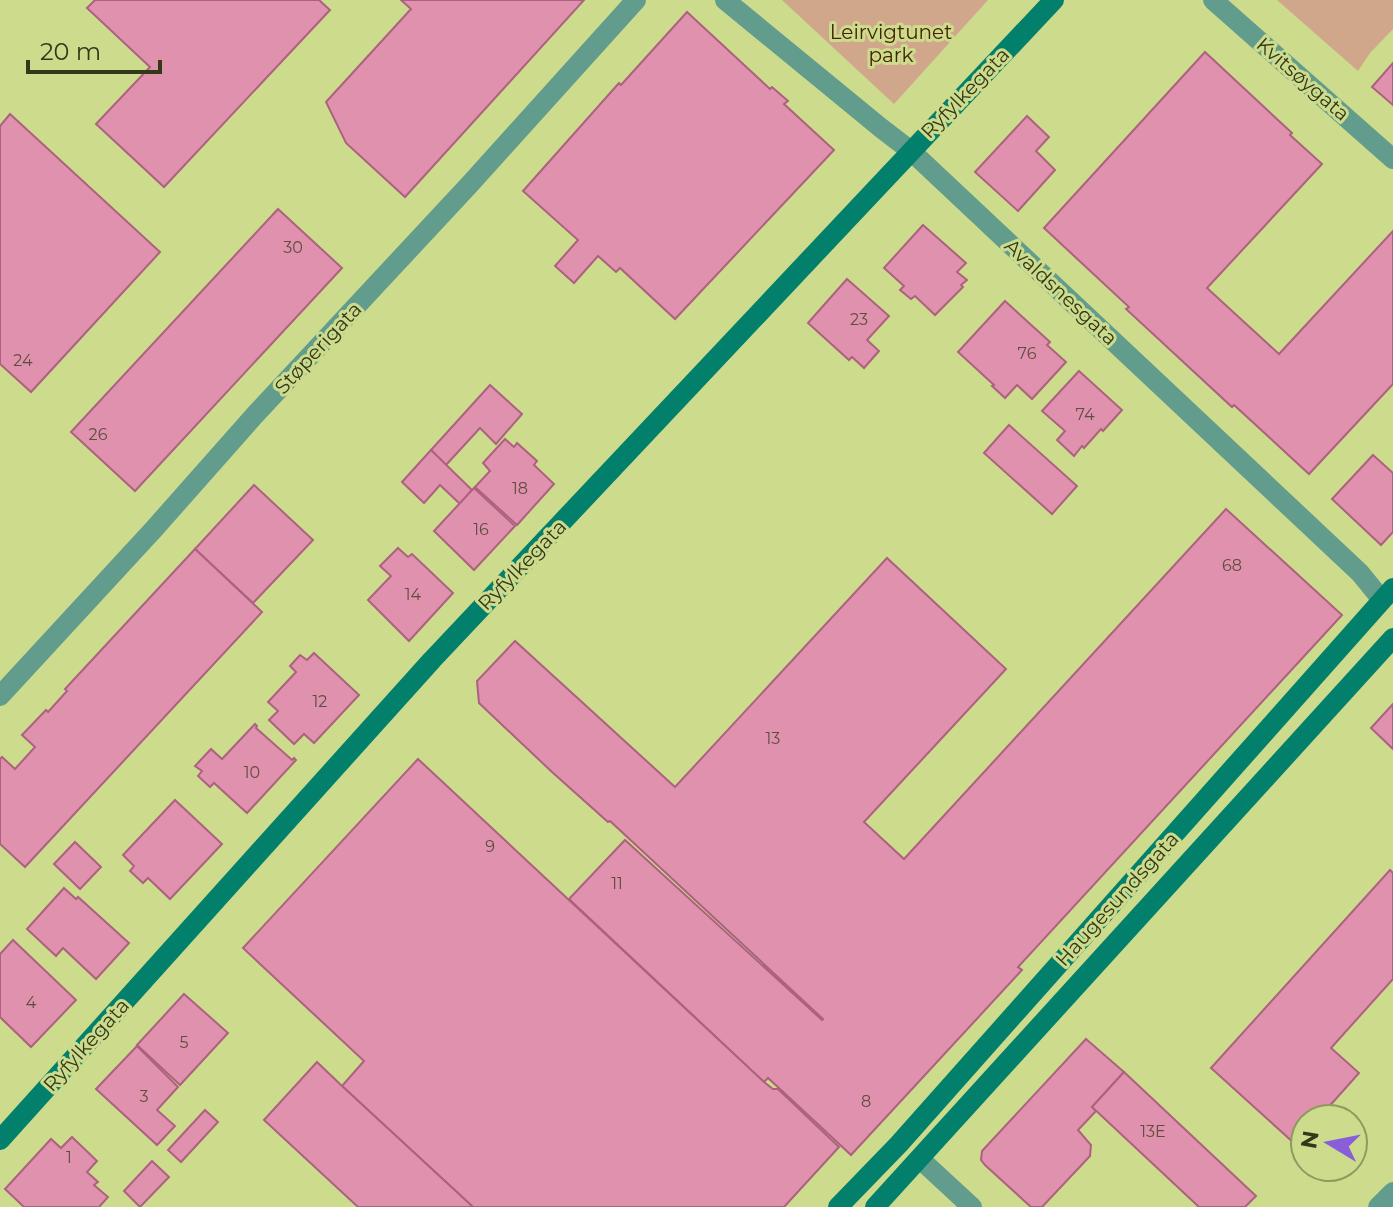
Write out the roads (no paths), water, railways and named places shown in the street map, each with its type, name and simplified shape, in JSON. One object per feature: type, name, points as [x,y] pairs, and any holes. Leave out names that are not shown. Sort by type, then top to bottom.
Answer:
[{"type":"main road","name":"Ryfylkegata","points":[[0,1140],[432,660],[1054,0]]},
{"type":"main road","name":"Haugesundsgata","points":[[838,1207],[899,1144],[1388,594]]},
{"type":"main road","name":"Haugesundsgata","points":[[875,1207],[1393,638]]},
{"type":"street","name":"Støperigata","points":[[0,696],[636,0]]},
{"type":"street","name":"Avaldsnesgata","points":[[725,0],[911,151],[1360,573],[1388,594]]},
{"type":"street","name":"Kvitsøygata","points":[[1213,0],[1393,159]]},
{"type":"street","points":[[920,1159],[972,1207]]},
{"type":"street","points":[[1378,1207],[1393,1192]]},
{"type":"park label","name":"Leirvigtunet park","points":[[891,44]]}]
